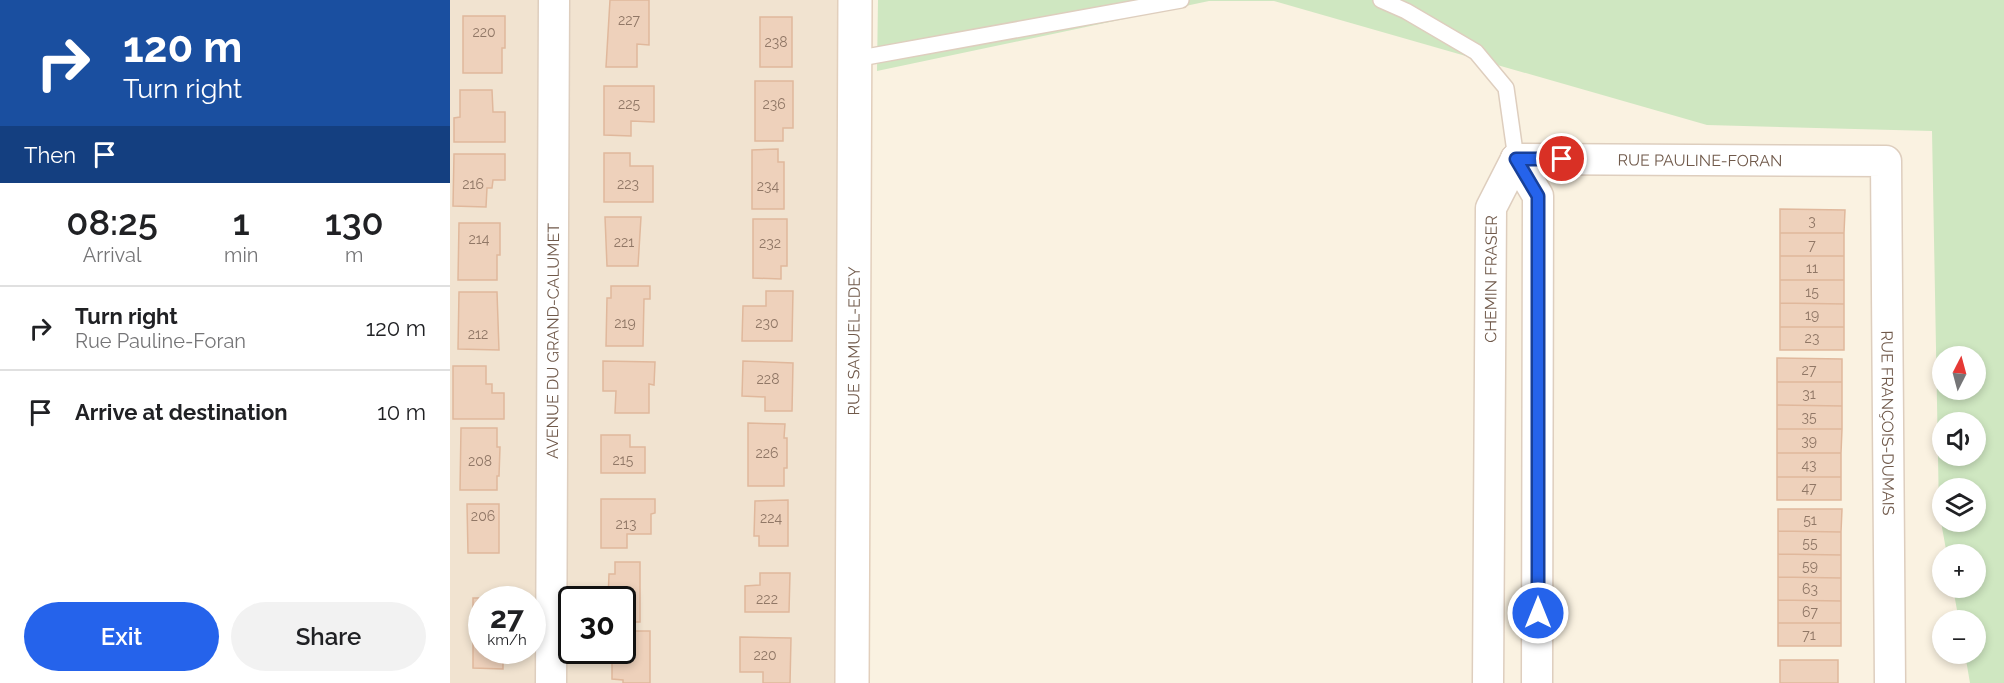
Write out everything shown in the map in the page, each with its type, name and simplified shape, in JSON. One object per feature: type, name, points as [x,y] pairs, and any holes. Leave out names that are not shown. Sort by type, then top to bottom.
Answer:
[{"type":"street","name":"AVENUE DU GRAND-CALUMET","points":[[550,683],[554,0]]},
{"type":"street","name":"RUE SAMUEL-EDEY","points":[[852,683],[855,0]]},
{"type":"street","name":"RUE PAULINE-FORAN","points":[[1516,159],[1886,161]]},
{"type":"street","name":"CHEMIN FRASER","points":[[1488,683],[1491,208],[1516,159]]},
{"type":"street","points":[[1516,159],[1538,196],[1537,683]]},
{"type":"street","name":"RUE FRANÇOIS-DUMAIS","points":[[1886,161],[1890,683]]},
{"type":"lane","points":[[855,59],[1181,0]]},
{"type":"lane","points":[[1381,0],[1406,11],[1476,52],[1484,61],[1506,88],[1516,159]]},
{"type":"shaded area","points":[[450,0],[855,0],[852,683],[450,683]]},
{"type":"green space","points":[[878,0],[2004,0],[2004,683],[1970,683],[1967,664],[1986,664],[1986,610],[1957,610],[1955,598],[1986,598],[1986,544],[1945,544],[1943,532],[1986,532],[1986,478],[1938,478],[1938,466],[1986,466],[1986,412],[1937,412],[1937,400],[1986,400],[1986,346],[1936,346],[1932,131],[1707,125],[1274,1],[1209,1],[877,71]]},
{"type":"building","points":[[610,0],[649,0],[649,45],[637,44],[637,67],[606,67]]},
{"type":"building","points":[[463,16],[505,16],[502,73],[463,73]]},
{"type":"building","points":[[760,17],[792,17],[792,67],[760,67]]},
{"type":"building","points":[[755,81],[793,81],[793,128],[783,128],[783,141],[755,141]]},
{"type":"building","points":[[604,86],[654,86],[654,122],[631,121],[631,136],[604,135]]},
{"type":"building","points":[[460,90],[492,90],[493,112],[505,112],[505,142],[454,142],[454,118],[460,117]]},
{"type":"building","points":[[778,149],[778,162],[784,162],[784,209],[752,209],[752,150]]},
{"type":"building","points":[[604,153],[630,153],[630,166],[653,166],[653,202],[604,202]]},
{"type":"building","points":[[454,154],[505,154],[505,180],[493,180],[492,188],[487,188],[486,207],[453,206]]},
{"type":"building","points":[[1780,209],[1845,210],[1844,233],[1780,233]]},
{"type":"building","points":[[605,217],[641,217],[638,266],[607,266]]},
{"type":"building","points":[[753,219],[787,219],[787,266],[781,266],[781,279],[753,278]]},
{"type":"building","points":[[459,223],[500,223],[497,280],[458,280]]},
{"type":"building","points":[[1780,233],[1844,233],[1844,256],[1780,256]]},
{"type":"building","points":[[1780,256],[1844,256],[1844,280],[1780,280]]},
{"type":"building","points":[[1780,280],[1844,280],[1844,304],[1780,303]]},
{"type":"building","points":[[611,286],[650,286],[650,299],[644,299],[643,346],[606,346],[607,298],[611,298]]},
{"type":"building","points":[[766,291],[793,291],[792,341],[742,341],[743,306],[766,306]]},
{"type":"building","points":[[459,292],[497,292],[499,350],[458,349]]},
{"type":"building","points":[[1780,303],[1844,304],[1844,327],[1780,327]]},
{"type":"building","points":[[1780,327],[1844,327],[1844,350],[1780,350]]},
{"type":"building","points":[[1777,358],[1842,359],[1842,382],[1777,382]]},
{"type":"building","points":[[603,361],[655,362],[654,385],[649,384],[649,413],[615,413],[616,391],[603,391]]},
{"type":"building","points":[[743,361],[793,363],[792,411],[765,411],[765,397],[742,396]]},
{"type":"building","points":[[453,366],[486,366],[486,384],[492,384],[492,393],[504,393],[504,419],[453,419]]},
{"type":"building","points":[[1777,382],[1842,382],[1842,406],[1777,405]]},
{"type":"building","points":[[1777,405],[1842,406],[1842,429],[1777,429]]},
{"type":"building","points":[[748,423],[785,424],[787,468],[784,468],[784,486],[748,486]]},
{"type":"building","points":[[461,428],[497,428],[497,447],[500,447],[497,490],[460,490]]},
{"type":"building","points":[[1777,429],[1842,429],[1841,453],[1777,453]]},
{"type":"building","points":[[601,435],[630,435],[630,447],[645,447],[645,473],[601,473]]},
{"type":"building","points":[[1777,453],[1841,453],[1841,477],[1777,477]]},
{"type":"building","points":[[1777,477],[1841,477],[1841,500],[1777,500]]},
{"type":"building","points":[[601,499],[655,499],[655,513],[651,514],[651,534],[627,534],[627,548],[601,548]]},
{"type":"building","points":[[788,500],[788,546],[759,546],[759,536],[754,536],[755,501]]},
{"type":"building","points":[[467,504],[499,504],[499,553],[468,553]]},
{"type":"building","points":[[1778,509],[1842,509],[1841,532],[1778,531]]},
{"type":"building","points":[[1778,531],[1841,532],[1841,555],[1778,554]]},
{"type":"building","points":[[1778,554],[1841,555],[1841,578],[1778,577]]},
{"type":"building","points":[[615,562],[640,562],[640,622],[636,622],[636,586],[609,586],[609,574],[615,574]]},
{"type":"building","points":[[760,573],[790,573],[789,612],[745,612],[745,586],[760,585]]},
{"type":"building","points":[[1778,577],[1841,578],[1841,601],[1778,600]]},
{"type":"building","points":[[1778,600],[1841,601],[1841,623],[1778,623]]},
{"type":"building","points":[[1778,623],[1841,623],[1841,646],[1778,646]]},
{"type":"building","points":[[636,631],[650,631],[650,683],[623,683],[623,680],[612,679],[612,664],[636,664]]},
{"type":"building","points":[[740,637],[791,638],[790,683],[763,683],[763,672],[740,672]]},
{"type":"building","points":[[1780,660],[1838,660],[1838,683],[1780,683]]},
{"type":"building","points":[[473,664],[503,664],[503,669],[473,668]]},
{"type":"route","points":[[1538,613],[1538,196],[1516,159],[1562,159]]}]
